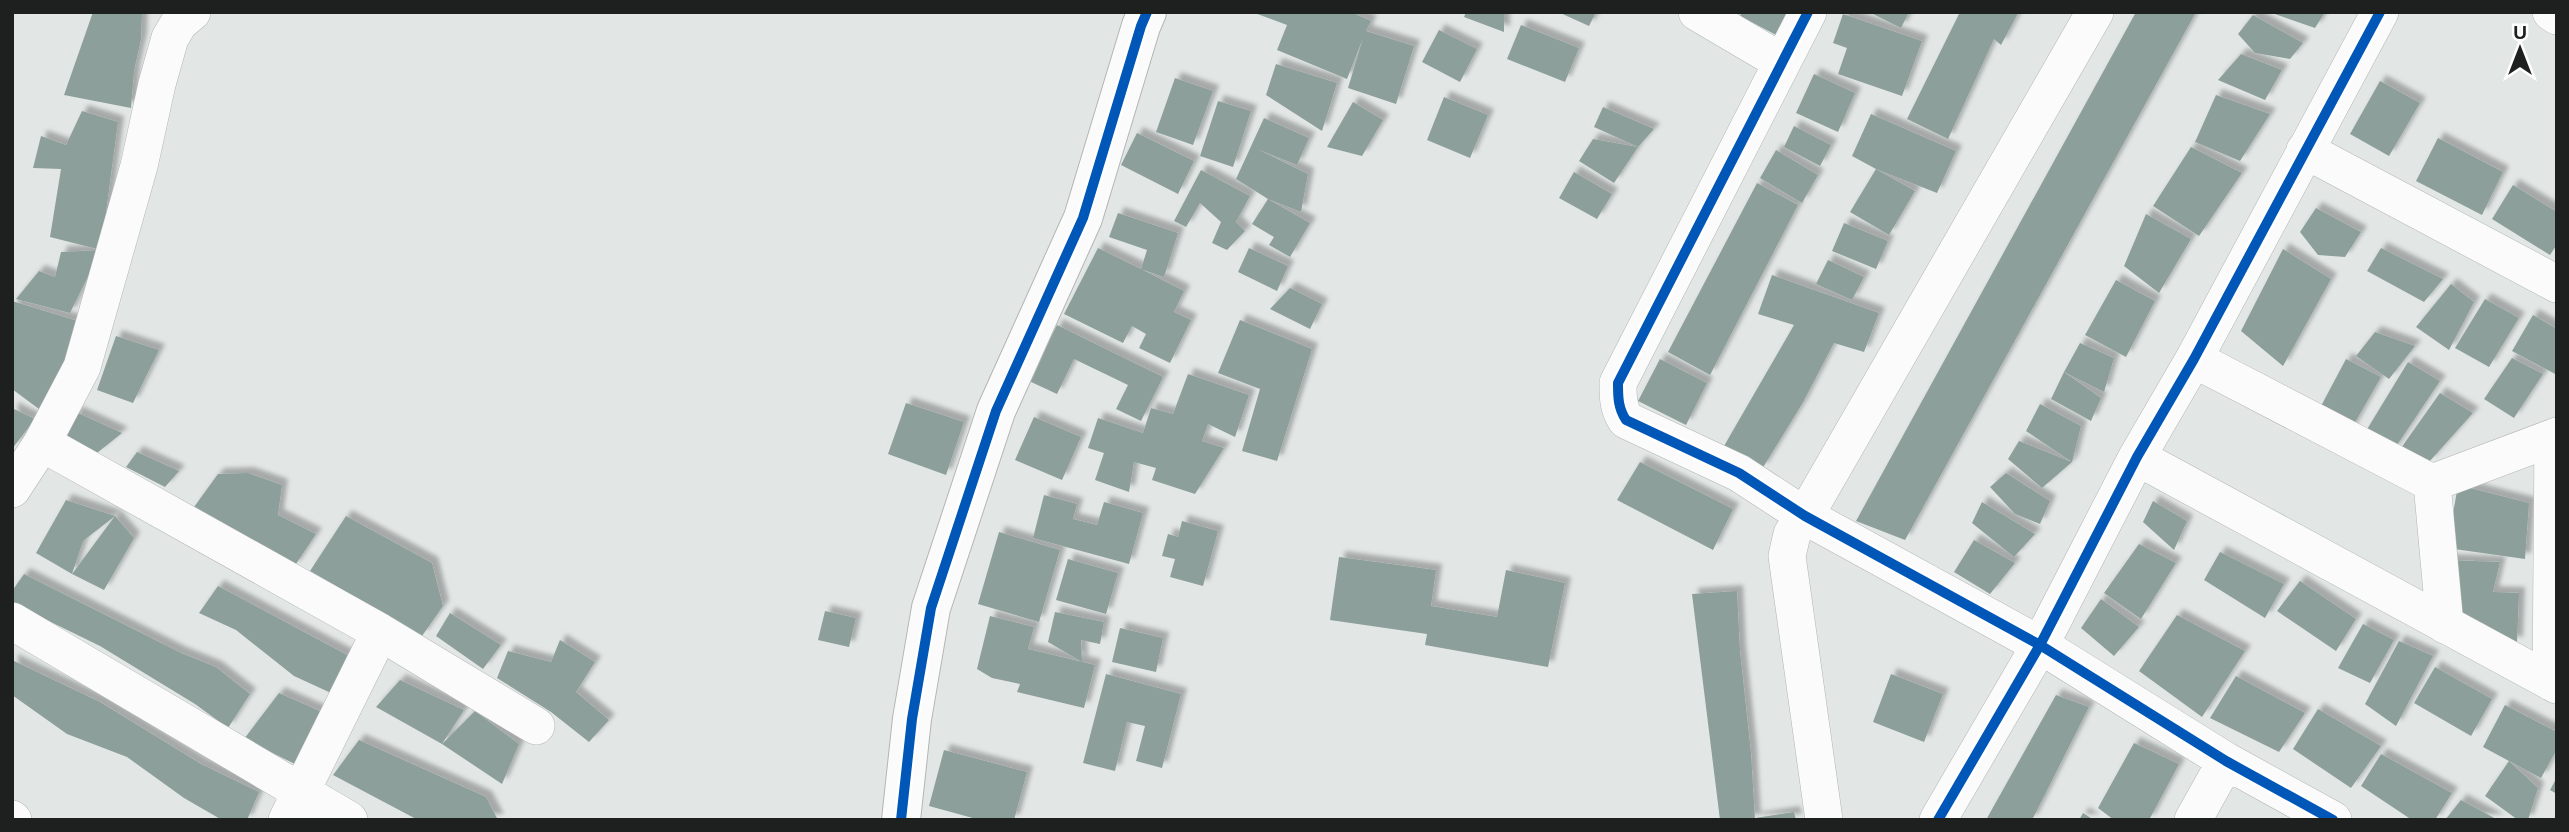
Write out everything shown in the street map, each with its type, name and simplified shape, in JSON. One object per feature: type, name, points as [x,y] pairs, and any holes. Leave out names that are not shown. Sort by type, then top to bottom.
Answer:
[{"type":"street","points":[[12,489],[42,443],[82,367],[139,166],[170,38],[179,23],[192,12]]},
{"type":"street","points":[[901,820],[912,719],[931,608],[996,411],[1083,218],[1147,12]]},
{"type":"street","points":[[1697,12],[1782,62]]},
{"type":"street","points":[[1808,12],[1618,383],[1618,401],[1626,420],[1739,472],[1805,516],[2040,646],[2226,761],[2333,820]]},
{"type":"street","points":[[1824,820],[1787,555],[1792,534],[1805,516],[2095,12]]},
{"type":"street","points":[[1938,820],[2040,646],[2137,457],[2194,359],[2380,12]]},
{"type":"street","points":[[2551,12],[2557,16]]},
{"type":"street","points":[[2305,150],[2557,284]]},
{"type":"street","points":[[2137,457],[2554,684],[2555,437],[2432,483],[2194,359]]},
{"type":"street","points":[[42,443],[380,632],[536,726]]},
{"type":"street","points":[[2432,483],[2445,625]]},
{"type":"street","points":[[12,621],[293,806],[349,820]]},
{"type":"street","points":[[293,806],[380,632]]},
{"type":"street","points":[[2193,820],[2226,761]]},
{"type":"building","points":[[93,12],[142,12],[131,108],[64,95]]},
{"type":"building","points":[[1252,12],[1351,12],[1371,21],[1366,31],[1414,46],[1396,104],[1348,88],[1363,38],[1347,79],[1277,50],[1287,25]]},
{"type":"building","points":[[1466,12],[1504,14],[1504,32],[1464,17]]},
{"type":"building","points":[[1558,12],[1596,12],[1589,26]]},
{"type":"building","points":[[1742,12],[1793,12],[1780,37],[1740,16]]},
{"type":"building","points":[[1869,12],[1909,12],[1901,28]]},
{"type":"building","points":[[1960,12],[2018,13],[2001,45],[1994,39],[1948,139],[1907,119]]},
{"type":"building","points":[[2136,12],[2196,12],[1905,540],[1856,521]]},
{"type":"building","points":[[2269,12],[2325,12],[2315,28]]},
{"type":"building","points":[[1843,14],[1922,41],[1902,96],[1838,74],[1847,48],[1833,43]]},
{"type":"building","points":[[2253,15],[2303,43],[2290,59],[2255,53],[2238,34]]},
{"type":"building","points":[[1521,25],[1579,48],[1565,82],[1507,59]]},
{"type":"building","points":[[1439,30],[1477,49],[1460,82],[1422,62]]},
{"type":"building","points":[[2241,54],[2282,70],[2265,100],[2218,80]]},
{"type":"building","points":[[1276,64],[1337,83],[1322,131],[1266,95]]},
{"type":"building","points":[[1814,74],[1855,93],[1838,132],[1796,113]]},
{"type":"building","points":[[1175,78],[1213,91],[1193,145],[1156,132]]},
{"type":"building","points":[[2380,81],[2420,103],[2389,156],[2350,134]]},
{"type":"building","points":[[2216,95],[2270,114],[2240,161],[2195,142]]},
{"type":"building","points":[[1444,97],[1488,115],[1470,158],[1427,140]]},
{"type":"building","points":[[1218,101],[1251,111],[1233,167],[1200,156]]},
{"type":"building","points":[[1353,102],[1383,120],[1362,156],[1327,147]]},
{"type":"building","points":[[1603,107],[1654,129],[1638,147],[1594,127]]},
{"type":"building","points":[[82,111],[118,122],[101,250],[50,237],[61,169],[33,168],[41,136],[66,145]]},
{"type":"building","points":[[1871,114],[1956,151],[1937,193],[1876,169],[1852,156]]},
{"type":"building","points":[[1264,118],[1309,138],[1297,165],[1257,149],[1308,174],[1301,212],[1268,199],[1236,179]]},
{"type":"building","points":[[1794,126],[1831,145],[1820,166],[1784,147]]},
{"type":"building","points":[[1137,133],[1194,161],[1178,194],[1121,165]]},
{"type":"building","points":[[2438,138],[2503,172],[2482,215],[2416,181]]},
{"type":"building","points":[[1593,139],[1638,147],[1614,183],[1579,161]]},
{"type":"building","points":[[2191,147],[2242,173],[2199,236],[2153,206]]},
{"type":"building","points":[[1776,150],[1818,175],[1802,203],[1760,178]]},
{"type":"building","points":[[1876,169],[1915,191],[1889,235],[1850,212]]},
{"type":"building","points":[[1201,170],[1250,196],[1236,222],[1245,231],[1227,250],[1212,243],[1221,222],[1200,203],[1186,227],[1174,221]]},
{"type":"building","points":[[1574,172],[1612,194],[1597,219],[1559,198]]},
{"type":"building","points":[[1757,183],[1798,205],[1710,375],[1668,352]]},
{"type":"building","points":[[2513,185],[2557,212],[2557,244],[2550,255],[2492,219]]},
{"type":"building","points":[[1268,199],[1310,223],[1290,257],[1269,245],[1274,237],[1252,224]]},
{"type":"building","points":[[2316,208],[2361,232],[2345,257],[2318,255],[2300,232]]},
{"type":"building","points":[[1118,213],[1178,233],[1164,277],[1141,269],[1147,250],[1109,237]]},
{"type":"building","points":[[2146,214],[2191,239],[2159,293],[2124,266]]},
{"type":"building","points":[[1844,223],[1888,241],[1876,269],[1832,251]]},
{"type":"building","points":[[1098,248],[1184,291],[1174,312],[1191,320],[1170,363],[1139,348],[1146,334],[1132,326],[1123,343],[1064,314]]},
{"type":"building","points":[[1249,248],[1288,266],[1277,291],[1238,272]]},
{"type":"building","points":[[2381,248],[2443,279],[2424,302],[2367,271]]},
{"type":"building","points":[[2283,249],[2331,279],[2283,366],[2241,331]]},
{"type":"building","points":[[101,250],[70,313],[16,299],[39,271],[55,277],[61,252]]},
{"type":"building","points":[[1828,260],[1864,277],[1852,300],[1816,284]]},
{"type":"building","points":[[1772,275],[1879,313],[1864,352],[1834,343],[1802,404],[1762,469],[1724,446],[1794,325],[1758,314]]},
{"type":"building","points":[[2116,280],[2155,301],[2126,357],[2085,335]]},
{"type":"building","points":[[2451,284],[2474,302],[2449,350],[2416,327]]},
{"type":"building","points":[[1290,288],[1322,304],[1310,329],[1270,309]]},
{"type":"building","points":[[2485,299],[2519,318],[2489,367],[2455,348]]},
{"type":"building","points":[[12,301],[81,322],[43,412],[12,389]]},
{"type":"building","points":[[2533,315],[2557,329],[2557,375],[2512,351]]},
{"type":"building","points":[[1240,320],[1312,349],[1277,461],[1242,451],[1260,389],[1218,373]]},
{"type":"building","points":[[1057,325],[1163,377],[1141,421],[1116,409],[1128,385],[1074,359],[1057,394],[1029,381]]},
{"type":"building","points":[[2375,332],[2415,346],[2389,379],[2356,356]]},
{"type":"building","points":[[116,336],[159,350],[133,403],[97,390]]},
{"type":"building","points":[[2080,343],[2114,358],[2104,392],[2064,372]]},
{"type":"building","points":[[2512,358],[2543,374],[2514,418],[2484,399]]},
{"type":"building","points":[[1660,359],[1707,383],[1686,425],[1638,401]]},
{"type":"building","points":[[2346,359],[2381,377],[2349,433],[2320,408]]},
{"type":"building","points":[[2408,362],[2440,381],[2393,451],[2366,431]]},
{"type":"building","points":[[2064,372],[2101,398],[2091,421],[2051,399]]},
{"type":"building","points":[[1188,374],[1249,395],[1235,437],[1208,424],[1202,441],[1224,448],[1195,494],[1152,480],[1156,468],[1134,462],[1129,492],[1095,480],[1104,453],[1088,448],[1098,418],[1143,433],[1151,408],[1173,414]]},
{"type":"building","points":[[2440,393],[2473,413],[2429,462],[2401,448]]},
{"type":"building","points":[[906,403],[964,422],[946,475],[888,454]]},
{"type":"building","points":[[2040,404],[2081,426],[2072,462],[2026,431]]},
{"type":"building","points":[[12,408],[35,419],[12,449]]},
{"type":"building","points":[[76,412],[122,433],[97,453],[64,439]]},
{"type":"building","points":[[1034,417],[1081,437],[1062,480],[1015,460]]},
{"type":"building","points":[[2019,441],[2072,462],[2042,488],[2008,459]]},
{"type":"building","points":[[137,452],[179,471],[165,487],[126,467]]},
{"type":"building","points":[[1640,462],[1733,509],[1713,550],[1617,500]]},
{"type":"building","points":[[248,473],[282,485],[278,515],[316,534],[294,567],[194,507],[218,474]]},
{"type":"building","points":[[2006,473],[2050,501],[2040,524],[2015,514],[1990,487]]},
{"type":"building","points":[[2458,485],[2529,503],[2525,559],[2447,548]]},
{"type":"building","points":[[1044,495],[1077,504],[1073,519],[1097,525],[1104,502],[1143,513],[1129,564],[1033,538]]},
{"type":"building","points":[[66,500],[115,516],[83,541],[72,574],[36,553]]},
{"type":"building","points":[[2153,501],[2187,521],[2174,550],[2143,522]]},
{"type":"building","points":[[1982,502],[2035,534],[2014,557],[1972,523]]},
{"type":"building","points":[[115,516],[134,538],[104,590],[72,574]]},
{"type":"building","points":[[346,516],[432,563],[443,606],[422,636],[310,571]]},
{"type":"building","points":[[1182,521],[1218,531],[1203,586],[1170,577],[1175,559],[1162,556],[1168,534],[1178,537]]},
{"type":"building","points":[[999,532],[1060,550],[1039,622],[978,604]]},
{"type":"building","points":[[1974,540],[2015,563],[1990,594],[1954,572]]},
{"type":"building","points":[[2139,544],[2176,563],[2141,619],[2104,593]]},
{"type":"building","points":[[2220,552],[2284,584],[2265,618],[2204,580]]},
{"type":"building","points":[[1339,557],[1436,570],[1431,606],[1497,617],[1506,570],[1565,583],[1548,667],[1425,645],[1427,634],[1330,620]]},
{"type":"building","points":[[1068,559],[1118,573],[1106,614],[1056,600]]},
{"type":"building","points":[[2447,560],[2500,562],[2493,592],[2519,593],[2517,643],[2457,629]]},
{"type":"building","points":[[24,574],[181,653],[216,667],[250,694],[228,728],[195,704],[100,646],[12,603],[12,591]]},
{"type":"building","points":[[2300,581],[2356,619],[2336,651],[2277,611]]},
{"type":"building","points":[[218,586],[364,664],[344,699],[294,676],[236,630],[199,613]]},
{"type":"building","points":[[1737,591],[1755,820],[1720,820],[1692,594]]},
{"type":"building","points":[[2101,599],[2139,627],[2114,656],[2081,628]]},
{"type":"building","points":[[825,611],[856,618],[849,647],[818,640]]},
{"type":"building","points":[[1055,612],[1104,622],[1100,644],[1081,640],[1082,662],[1048,642]]},
{"type":"building","points":[[450,613],[501,645],[483,669],[436,636]]},
{"type":"building","points":[[2177,615],[2245,651],[2202,717],[2139,671]]},
{"type":"building","points":[[990,616],[1034,627],[1028,649],[1095,665],[1084,708],[1017,692],[1020,684],[992,678],[977,669]]},
{"type":"building","points":[[2363,624],[2394,640],[2370,683],[2338,668]]},
{"type":"building","points":[[1120,628],[1163,638],[1156,672],[1112,662]]},
{"type":"building","points":[[560,640],[595,662],[576,692],[609,720],[589,742],[551,712],[497,678],[508,651],[551,662]]},
{"type":"building","points":[[2399,641],[2433,656],[2396,726],[2365,704]]},
{"type":"building","points":[[12,660],[100,702],[201,764],[259,792],[247,820],[222,820],[184,798],[127,757],[67,734],[12,695]]},
{"type":"building","points":[[2435,667],[2492,699],[2471,736],[2414,703]]},
{"type":"building","points":[[1106,674],[1181,694],[1162,768],[1136,761],[1145,726],[1127,722],[1115,771],[1083,763]]},
{"type":"building","points":[[1891,674],[1943,694],[1924,742],[1873,722]]},
{"type":"building","points":[[2236,676],[2305,713],[2279,752],[2210,718]]},
{"type":"building","points":[[400,680],[464,710],[442,744],[376,707]]},
{"type":"building","points":[[279,693],[331,716],[301,767],[244,739]]},
{"type":"building","points":[[2056,695],[2089,707],[2032,820],[1986,820]]},
{"type":"building","points":[[2505,705],[2557,732],[2557,749],[2541,778],[2483,747]]},
{"type":"building","points":[[2318,709],[2381,746],[2351,788],[2293,749]]},
{"type":"building","points":[[475,711],[519,744],[502,784],[442,744]]},
{"type":"building","points":[[359,740],[486,797],[498,820],[418,820],[333,775]]},
{"type":"building","points":[[2134,743],[2179,764],[2149,820],[2114,820],[2098,808]]},
{"type":"building","points":[[944,750],[1027,772],[1014,820],[980,820],[929,806]]},
{"type":"building","points":[[2381,754],[2452,793],[2435,820],[2412,820],[2361,786]]},
{"type":"building","points":[[2509,761],[2538,788],[2528,820],[2518,820],[2485,796]]},
{"type":"building","points":[[2557,777],[2557,794],[2550,790]]},
{"type":"building","points":[[2461,800],[2498,820],[2445,820]]},
{"type":"building","points":[[1794,812],[1796,820],[1755,818]]},
{"type":"building","points":[[2083,813],[2094,820],[2079,820]]},
{"type":"cycle path","points":[[901,820],[912,719],[931,608],[996,411],[1083,218],[1147,12]]},
{"type":"cycle path","points":[[1808,12],[1618,383],[1618,398],[1623,416],[1626,420],[1739,473],[1805,516],[2040,645],[2226,761],[2333,820]]},
{"type":"cycle path","points":[[1938,820],[2040,645],[2137,457],[2194,359],[2380,12]]}]
